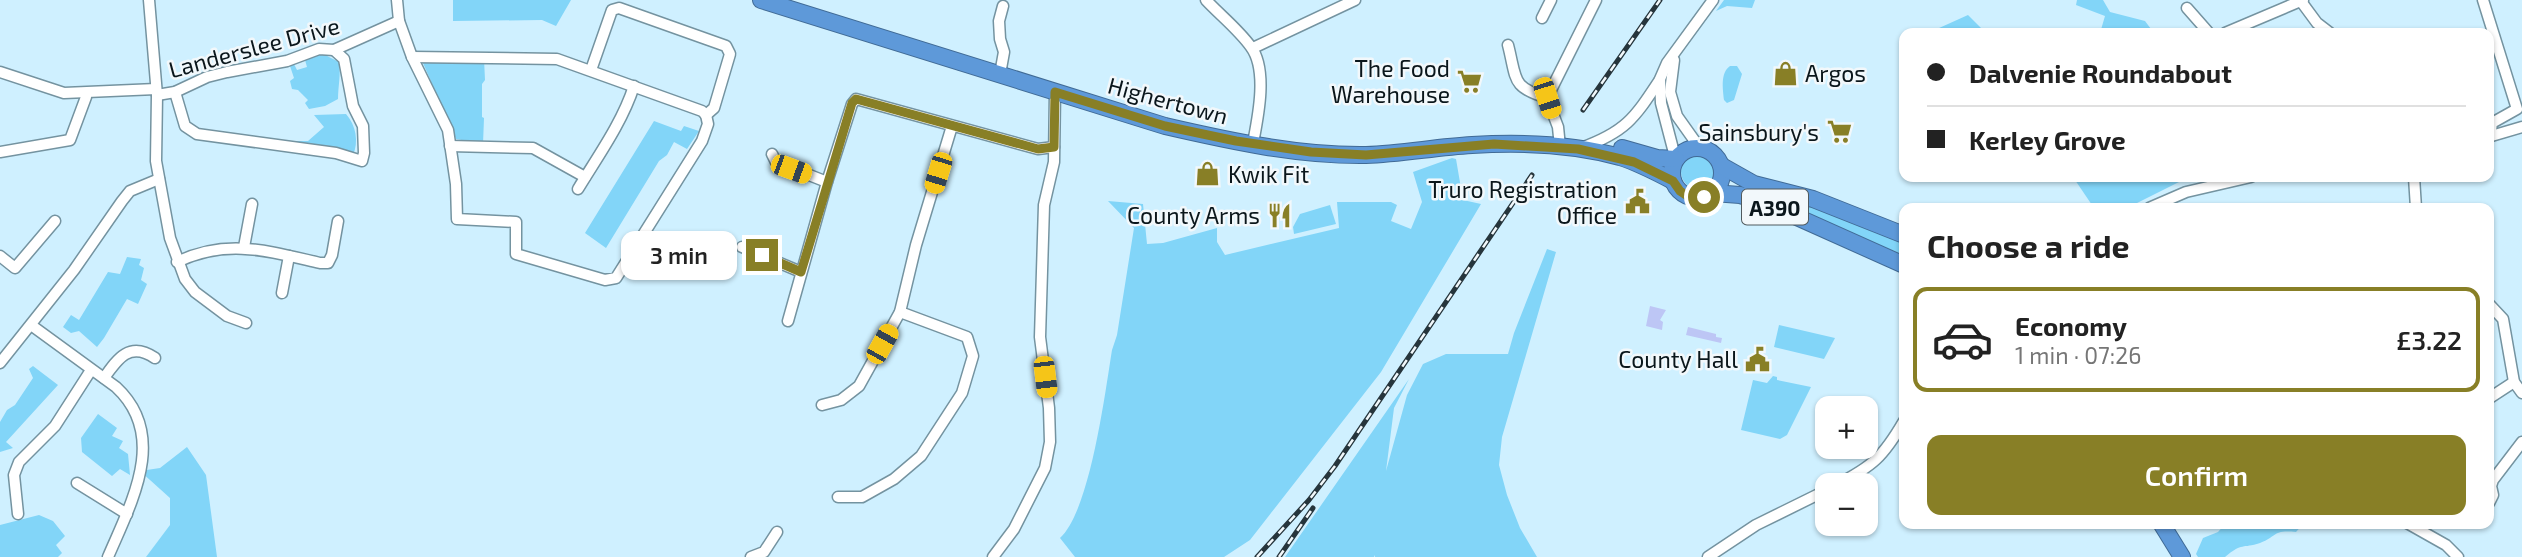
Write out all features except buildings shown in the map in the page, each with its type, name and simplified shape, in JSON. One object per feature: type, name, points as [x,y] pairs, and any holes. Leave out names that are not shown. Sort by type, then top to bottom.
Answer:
[{"type":"highway","name":"Highertown","points":[[761,0],[1165,126],[1311,152],[1366,155],[1494,144],[1560,146],[1634,162],[1673,181]]},
{"type":"highway","name":"Highertown","points":[[1578,149],[1620,148],[1657,158],[1677,158]]},
{"type":"highway","points":[[1699,148],[1715,155],[1722,166],[1721,183],[1713,193],[1704,197],[1693,197],[1680,191],[1673,181],[1673,166],[1677,158],[1687,150],[1699,148]]},
{"type":"highway","name":"A390","points":[[1722,166],[1754,184],[1813,199],[1899,233]]},
{"type":"highway","name":"A390","points":[[1713,193],[1740,195],[1761,201],[1899,263]]},
{"type":"highway","points":[[2165,529],[2182,557]]},
{"type":"street","points":[[149,0],[157,92],[156,161],[177,262],[195,292],[227,316],[246,323]]},
{"type":"street","points":[[390,0],[412,57],[442,116],[456,184],[457,219],[516,222],[516,254],[605,280],[616,278],[702,141],[708,124],[702,111],[556,59],[412,57]]},
{"type":"street","points":[[397,0],[399,21]]},
{"type":"street","points":[[1206,0],[1253,48],[1259,69],[1260,92],[1253,143]]},
{"type":"street","points":[[1253,48],[1355,0]]},
{"type":"street","points":[[1542,18],[1551,0]]},
{"type":"street","points":[[1578,149],[1604,139],[1625,126],[1641,108],[1676,51],[1713,0]]},
{"type":"street","points":[[2237,28],[2301,0],[2324,28]]},
{"type":"street","points":[[2483,0],[2492,28]]},
{"type":"street","points":[[1560,146],[1558,127],[1547,98],[1595,1]]},
{"type":"street","points":[[1000,74],[1004,52],[999,21],[1003,6]]},
{"type":"street","points":[[591,70],[612,10],[619,8],[726,46],[730,54],[714,108],[706,115]]},
{"type":"street","points":[[2187,8],[2205,28]]},
{"type":"street","name":"Landerslee Drive","points":[[0,72],[64,93],[175,92],[207,77],[287,61],[319,49],[334,51],[399,21]]},
{"type":"street","points":[[2494,35],[2517,109],[2494,121]]},
{"type":"street","points":[[1508,45],[1519,86],[1547,98]]},
{"type":"street","points":[[175,92],[185,126],[197,134],[336,153],[362,161],[363,125],[353,106],[345,59],[334,51]]},
{"type":"street","points":[[1676,51],[1670,81],[1672,101],[1681,123],[1699,148]]},
{"type":"street","points":[[1660,79],[1661,103],[1677,158]]},
{"type":"street","points":[[578,189],[629,103],[634,86]]},
{"type":"street","points":[[993,557],[1014,529],[1045,468],[1050,442],[1049,408],[1040,337],[1044,205],[1054,162],[1055,92]]},
{"type":"street","points":[[0,152],[69,140],[85,93]]},
{"type":"street","points":[[788,321],[827,182],[852,103],[856,99],[1038,149],[1054,147]]},
{"type":"street","points":[[822,405],[841,400],[859,386],[900,312],[916,244],[952,126]]},
{"type":"street","points":[[2494,135],[2522,127]]},
{"type":"street","points":[[450,146],[533,148],[585,177]]},
{"type":"street","points":[[772,154],[776,162],[827,182]]},
{"type":"street","points":[[0,363],[74,270],[121,201],[130,191],[159,180]]},
{"type":"street","points":[[2161,203],[2186,192],[2229,182]]},
{"type":"street","points":[[2414,182],[2416,203]]},
{"type":"street","points":[[244,247],[252,204]]},
{"type":"street","points":[[0,256],[15,268],[55,221]]},
{"type":"street","points":[[177,262],[207,251],[244,247],[320,263],[328,262],[338,221]]},
{"type":"street","points":[[742,247],[801,272]]},
{"type":"street","points":[[282,293],[289,256]]},
{"type":"street","points":[[2494,309],[2503,319],[2514,382],[2522,393]]},
{"type":"street","points":[[838,497],[862,497],[894,479],[921,456],[962,393],[973,356],[967,337],[900,312]]},
{"type":"street","points":[[31,325],[128,398],[141,425],[143,460],[127,514],[108,557]]},
{"type":"street","points":[[104,378],[116,362],[130,351],[145,351],[155,358]]},
{"type":"street","points":[[18,514],[14,475],[19,463],[55,426],[91,370]]},
{"type":"street","points":[[2494,396],[2514,382]]},
{"type":"street","points":[[1859,473],[1870,467],[1891,444],[1899,430]]},
{"type":"street","points":[[2494,479],[2522,442]]},
{"type":"street","points":[[77,483],[127,514]]},
{"type":"street","points":[[1708,557],[1756,526],[1815,496]]},
{"type":"street","points":[[2418,529],[2446,545],[2458,557]]},
{"type":"street","points":[[751,557],[767,555],[777,532]]},
{"type":"shaded area","points":[[453,0],[571,0],[556,26],[542,20],[453,21]]},
{"type":"shaded area","points":[[1724,0],[1755,0],[1752,8],[1727,6],[1716,11]]},
{"type":"shaded area","points":[[2077,0],[2103,0],[2110,12],[2145,21],[2150,28],[2101,28],[2105,16],[2076,5]]},
{"type":"shaded area","points":[[1968,15],[1981,28],[1939,28]]},
{"type":"shaded area","points":[[323,54],[339,62],[338,99],[325,106],[309,109],[305,103],[308,100],[298,90],[292,89],[290,81],[294,78],[290,66],[294,64],[297,70],[307,67],[305,60]]},
{"type":"shaded area","points":[[484,59],[483,144],[456,139],[423,63],[425,60]]},
{"type":"shaded area","points":[[1730,66],[1737,66],[1742,74],[1734,100],[1727,103],[1724,100],[1723,82]]},
{"type":"shaded area","points":[[346,114],[356,134],[353,155],[295,144],[295,141],[308,141],[324,127],[314,115]]},
{"type":"shaded area","points":[[654,121],[681,131],[684,126],[699,131],[687,149],[674,142],[667,155],[659,161],[606,248],[585,233]]},
{"type":"shaded area","points":[[1698,155],[1710,160],[1715,172],[1710,184],[1698,189],[1686,184],[1681,172],[1686,160]]},
{"type":"shaded area","points":[[1452,158],[1456,159],[1463,200],[1481,204],[1381,372],[1250,540],[1224,557],[1075,557],[1060,538],[1071,524],[1080,503],[1095,450],[1134,228],[1108,201],[1143,204],[1147,244],[1163,243],[1217,228],[1217,242],[1225,255],[1339,228],[1337,202],[1391,202],[1397,205],[1391,221],[1411,229],[1422,202],[1413,172]]},
{"type":"shaded area","points":[[2076,182],[2179,182],[2137,203],[2091,203]]},
{"type":"shaded area","points":[[1773,194],[1797,200],[1899,237],[1899,258],[1772,199]]},
{"type":"shaded area","points":[[1330,205],[1336,224],[1294,234],[1293,227],[1300,214]]},
{"type":"shaded area","points":[[1547,249],[1556,252],[1502,437],[1499,465],[1520,528],[1537,557],[1285,557],[1409,379],[1394,408],[1386,471],[1407,395],[1423,364],[1446,354],[1508,354]]},
{"type":"shaded area","points":[[127,257],[141,259],[139,265],[144,268],[141,280],[147,284],[138,304],[127,299],[97,347],[79,331],[71,333],[63,327],[71,315],[79,320],[108,272],[120,274]]},
{"type":"shaded area","points":[[1650,306],[1666,310],[1660,320],[1663,322],[1662,330],[1646,326]]},
{"type":"shaded area","points":[[1779,325],[1835,338],[1824,359],[1774,347]]},
{"type":"shaded area","points":[[1688,327],[1716,334],[1716,337],[1722,338],[1721,343],[1686,335]]},
{"type":"shaded area","points":[[33,366],[58,385],[6,442],[13,448],[0,452],[0,422],[33,378],[29,369]]},
{"type":"shaded area","points":[[1773,376],[1777,377],[1777,380],[1811,387],[1787,435],[1780,439],[1741,430],[1753,380],[1767,383]]},
{"type":"shaded area","points":[[98,414],[117,428],[112,436],[123,441],[119,448],[128,454],[130,475],[120,469],[112,476],[82,452],[81,438]]},
{"type":"shaded area","points":[[187,447],[206,475],[217,557],[146,557],[170,525],[170,498],[140,471],[160,468]]},
{"type":"shaded area","points":[[39,515],[53,521],[65,536],[56,545],[62,553],[58,557],[0,557],[0,525]]},
{"type":"shaded area","points":[[2221,529],[2299,529],[2296,532],[2279,533],[2260,543],[2239,548],[2225,557],[2198,557],[2196,554],[2203,538]]},
{"type":"railway","points":[[1583,110],[1660,0]]},
{"type":"railway","points":[[1257,557],[1309,500],[1335,466],[1532,175]]},
{"type":"railway","points":[[1279,557],[1313,508]]},
{"type":"place","name":"Argos","points":[[1785,73]]},
{"type":"place","name":"The Food Warehouse","points":[[1470,81]]},
{"type":"place","name":"Sainsbury's","points":[[1839,132]]},
{"type":"place","name":"Kwik Fit","points":[[1208,174]]},
{"type":"place","name":"Truro Registration Office","points":[[1637,202]]},
{"type":"place","name":"County Arms","points":[[1280,215]]},
{"type":"place","name":"County Hall","points":[[1758,359]]},
{"type":"route","points":[[762,255],[801,272],[852,103],[856,99],[1038,149],[1054,147],[1055,92],[1165,126],[1236,141],[1311,152],[1366,155],[1494,144],[1560,146],[1634,162],[1673,181],[1686,195],[1704,197]]}]
